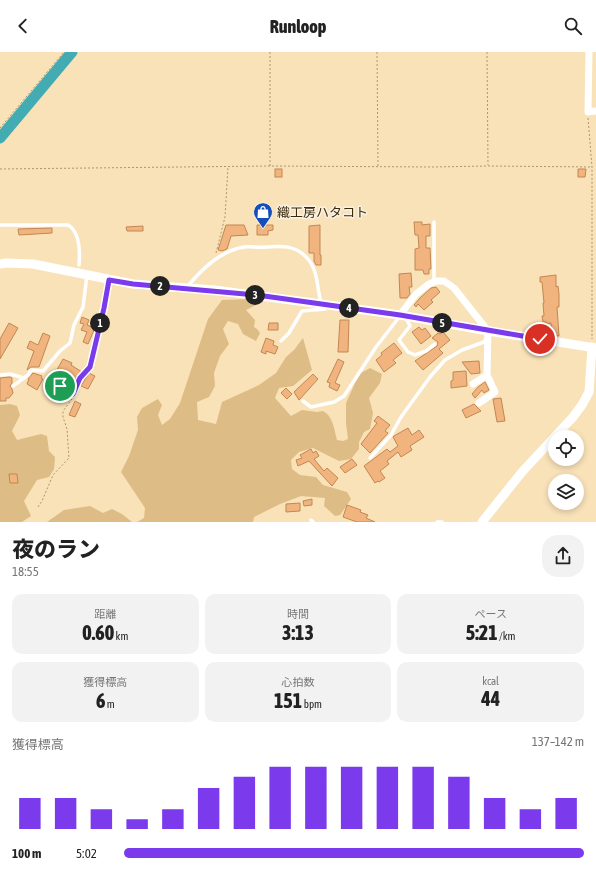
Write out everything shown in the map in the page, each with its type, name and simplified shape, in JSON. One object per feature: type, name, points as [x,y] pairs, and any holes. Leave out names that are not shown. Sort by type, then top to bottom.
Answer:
[{"type":"street","points":[[589,52],[588,112],[596,111]]},
{"type":"street","points":[[0,264],[33,264],[133,284],[257,295],[325,304],[403,316],[487,334],[594,348],[589,392],[582,405],[573,417],[522,472],[482,522]]},
{"type":"street","points":[[403,316],[416,294],[434,282],[444,281],[454,288],[487,334],[487,375],[495,392],[479,403]]},
{"type":"street","points":[[473,384],[487,375]]},
{"type":"lane","points":[[434,222],[434,282]]},
{"type":"lane","points":[[0,225],[68,225],[76,235],[79,265]]},
{"type":"lane","points":[[187,288],[197,274],[214,260],[230,252],[244,247],[280,246],[296,248],[307,257],[316,274],[318,290],[325,304],[325,308],[302,311],[289,333],[281,341]]},
{"type":"lane","points":[[13,386],[24,378],[31,370],[44,371],[60,351],[70,343],[74,325],[83,307],[87,275]]},
{"type":"lane","points":[[61,384],[60,386],[65,392],[70,395],[73,394],[80,378],[90,367],[109,280]]},
{"type":"lane","points":[[303,401],[312,407],[334,402],[344,396],[376,347],[403,316],[410,326],[399,340],[408,352],[415,355],[426,351],[435,344]]},
{"type":"lane","points":[[370,458],[390,435],[401,416],[430,377],[445,360],[462,350],[484,342],[487,334]]},
{"type":"lane","points":[[0,374],[10,374],[24,378]]},
{"type":"lane","points":[[437,522],[442,522]]},
{"type":"path","points":[[0,128],[64,52]]},
{"type":"path","points":[[270,52],[270,166]]},
{"type":"path","points":[[377,52],[378,166]]},
{"type":"path","points":[[487,52],[488,166]]},
{"type":"path","points":[[588,112],[592,167],[594,348]]},
{"type":"path","points":[[0,169],[270,166],[592,167]]},
{"type":"path","points":[[214,260],[225,217],[228,167]]},
{"type":"path","points":[[38,507],[53,475],[69,458],[67,429],[63,417],[63,411],[71,400],[73,394]]},
{"type":"shaded area","points":[[251,299],[258,304],[246,310],[255,320],[254,327],[260,333],[256,341],[243,334],[238,324],[228,321],[223,329],[229,344],[220,356],[214,373],[215,386],[209,397],[197,402],[198,420],[216,424],[222,402],[259,385],[276,373],[286,357],[294,350],[303,338],[312,370],[293,386],[279,388],[275,398],[291,416],[302,410],[317,412],[323,411],[331,419],[337,440],[343,441],[348,439],[346,403],[355,383],[361,373],[370,368],[382,374],[380,383],[369,398],[373,413],[370,429],[364,432],[359,442],[359,449],[351,459],[339,461],[313,448],[299,452],[291,460],[292,469],[300,475],[316,477],[323,485],[347,492],[351,499],[340,515],[335,516],[324,506],[325,498],[301,496],[280,504],[254,517],[253,522],[137,522],[144,518],[145,508],[121,472],[129,456],[138,430],[137,417],[142,408],[158,399],[162,405],[158,415],[162,425],[170,419],[180,403],[208,319],[222,300]]},
{"type":"shaded area","points":[[10,404],[17,406],[20,415],[12,431],[17,440],[41,434],[47,436],[49,451],[55,457],[54,469],[49,477],[37,480],[24,501],[31,516],[22,522],[0,522],[0,405]]},
{"type":"shaded area","points":[[90,506],[103,513],[112,509],[122,514],[132,522],[47,522],[64,510]]},
{"type":"building","points":[[275,169],[282,169],[282,177],[275,177]]},
{"type":"building","points":[[578,169],[586,169],[585,177],[578,177]]},
{"type":"building","points":[[414,222],[422,222],[422,225],[430,224],[430,236],[426,236],[426,248],[430,248],[431,269],[429,269],[429,274],[424,274],[423,270],[415,270],[415,249],[419,248],[418,235],[415,235]]},
{"type":"building","points":[[226,225],[244,225],[248,235],[231,236],[227,249],[222,251],[218,250]]},
{"type":"building","points":[[257,225],[273,225],[273,230],[268,231],[268,235],[257,235]]},
{"type":"building","points":[[320,225],[321,265],[316,265],[314,261],[314,253],[309,253],[309,226]]},
{"type":"building","points":[[143,226],[143,231],[127,231],[126,227]]},
{"type":"building","points":[[52,228],[52,233],[19,235],[18,229]]},
{"type":"building","points":[[411,273],[412,287],[409,287],[410,294],[407,298],[400,298],[399,274]]},
{"type":"building","points":[[556,275],[556,287],[558,286],[559,294],[559,307],[557,307],[559,336],[551,335],[551,323],[546,324],[546,322],[543,322],[542,316],[544,316],[544,303],[542,282],[540,282],[540,277]]},
{"type":"building","points":[[436,287],[440,292],[431,300],[433,302],[424,310],[418,304],[416,307],[414,305],[431,288]]},
{"type":"building","points":[[82,317],[89,320],[87,325],[95,328],[88,344],[83,342],[87,332],[81,330],[84,324],[80,323]]},
{"type":"building","points":[[340,320],[349,320],[348,352],[338,352]]},
{"type":"building","points":[[9,323],[18,328],[0,359],[0,339]]},
{"type":"building","points":[[269,323],[278,323],[278,330],[268,330]]},
{"type":"building","points":[[419,327],[422,330],[425,328],[431,336],[421,344],[412,332]]},
{"type":"building","points":[[443,332],[450,340],[439,349],[443,353],[423,370],[415,361],[437,346],[438,342],[432,338],[438,333],[440,334]]},
{"type":"building","points":[[43,333],[50,336],[39,367],[31,367],[27,370],[34,351],[27,348],[30,341],[38,345]]},
{"type":"building","points":[[266,338],[274,341],[273,345],[278,347],[275,354],[266,351],[266,354],[261,352]]},
{"type":"building","points":[[394,343],[402,353],[393,360],[396,363],[384,372],[376,360],[382,355],[381,353]]},
{"type":"building","points":[[63,359],[72,363],[71,365],[82,372],[72,389],[65,385],[63,381],[53,377]]},
{"type":"building","points":[[338,359],[344,362],[335,383],[340,385],[337,391],[329,387],[330,383],[327,382]]},
{"type":"building","points":[[479,361],[480,373],[471,374],[462,362]]},
{"type":"building","points":[[466,371],[467,386],[451,388],[453,372]]},
{"type":"building","points":[[33,373],[42,376],[41,378],[43,379],[37,390],[27,384],[28,379]]},
{"type":"building","points":[[89,373],[95,376],[88,389],[81,386]]},
{"type":"building","points":[[313,374],[318,379],[299,400],[294,392]]},
{"type":"building","points":[[0,378],[12,378],[12,383],[10,386],[13,393],[9,398],[6,398],[6,401],[0,401]]},
{"type":"building","points":[[485,382],[489,390],[484,393],[482,390],[475,398],[472,394]]},
{"type":"building","points":[[286,388],[292,394],[287,399],[281,393]]},
{"type":"building","points":[[501,398],[505,421],[497,422],[493,399]]},
{"type":"building","points":[[75,401],[81,404],[75,417],[69,415]]},
{"type":"building","points":[[474,404],[481,411],[466,418],[462,410]]},
{"type":"building","points":[[378,416],[390,425],[385,431],[388,433],[370,453],[361,444],[377,423],[374,421]]},
{"type":"building","points":[[408,428],[412,435],[419,430],[424,437],[410,446],[412,450],[401,457],[398,452],[387,461],[389,464],[380,471],[385,478],[375,483],[364,466],[387,449],[390,452],[398,446],[393,437]]},
{"type":"building","points":[[311,449],[313,453],[316,451],[319,456],[314,459],[324,471],[327,468],[338,478],[332,486],[309,461],[298,466],[296,460],[302,458],[300,455]]},
{"type":"building","points":[[352,459],[357,465],[345,473],[340,467]]},
{"type":"building","points":[[9,474],[17,474],[18,483],[10,483]]},
{"type":"building","points":[[312,499],[312,505],[304,506],[303,501]]},
{"type":"building","points":[[300,503],[300,511],[286,512],[286,504]]},
{"type":"building","points":[[347,505],[361,510],[360,512],[368,515],[366,518],[375,522],[357,522],[343,517]]},
{"type":"waterway","points":[[0,138],[72,52]]},
{"type":"place","name":"織工房ハタコト","points":[[263,229]]},
{"type":"route","points":[[60,386],[65,392],[70,395],[73,394],[80,378],[90,367],[109,280],[133,284],[257,295],[400,315],[540,339]]}]
